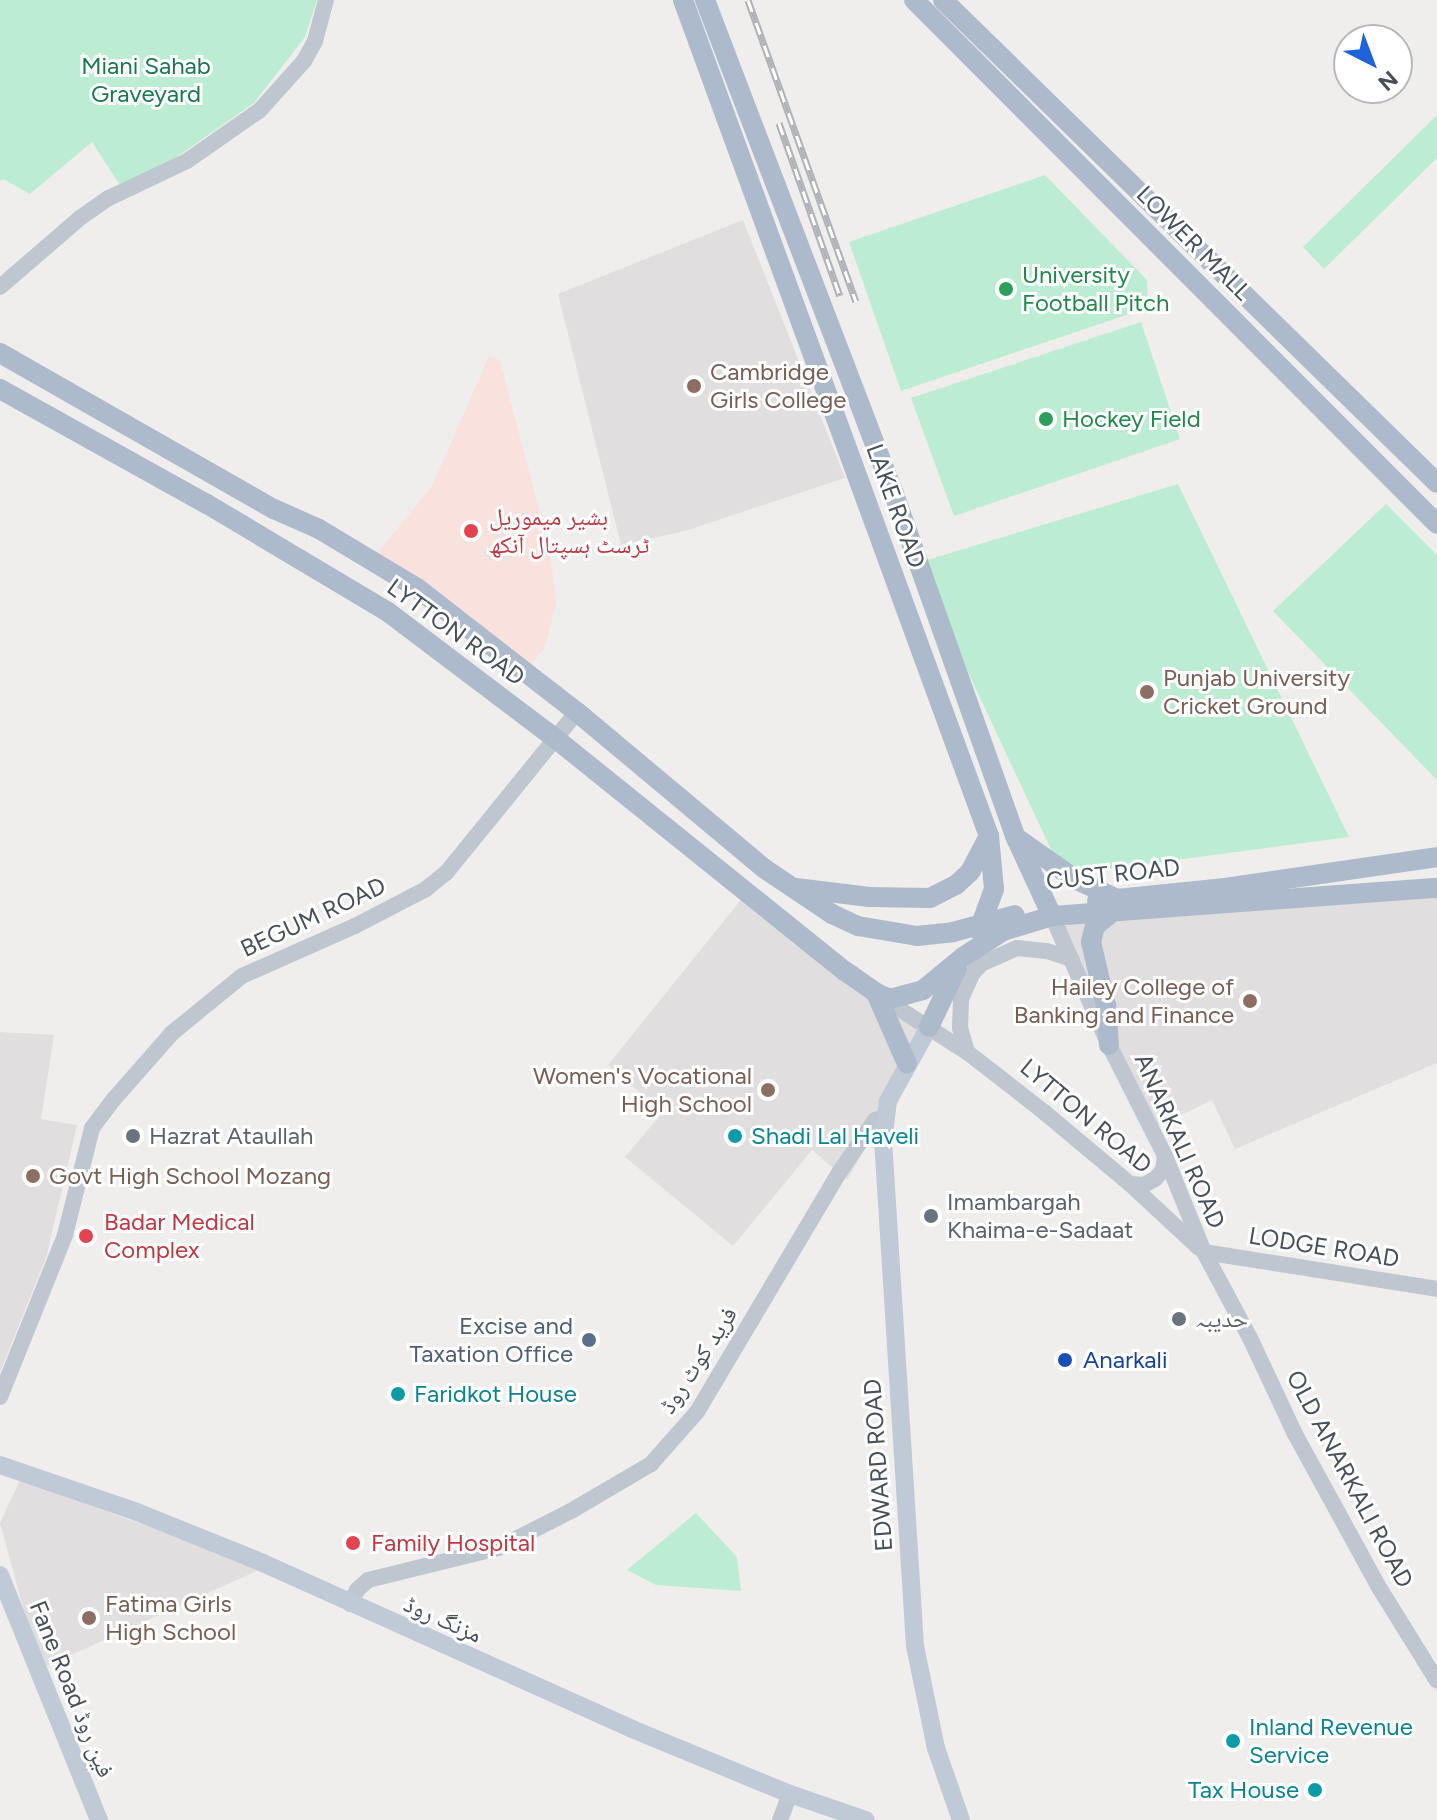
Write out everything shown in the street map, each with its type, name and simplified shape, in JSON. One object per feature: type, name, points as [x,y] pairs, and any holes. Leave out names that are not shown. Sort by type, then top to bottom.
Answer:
[{"type":"main road","name":"LAKE ROAD","points":[[683,0],[989,836],[994,889],[983,924],[929,1027]]},
{"type":"main road","points":[[705,0],[894,494],[1015,836],[1049,911]]},
{"type":"main road","name":"LOWER MALL","points":[[914,0],[1437,524]]},
{"type":"main road","name":"LOWER MALL","points":[[943,0],[1437,483]]},
{"type":"main road","name":"LYTTON ROAD","points":[[0,353],[274,509],[367,557],[417,588],[577,712],[765,869]]},
{"type":"main road","name":"LYTTON ROAD","points":[[0,389],[207,504],[388,612],[556,739],[876,993]]},
{"type":"main road","points":[[791,887],[869,897],[930,898],[956,885],[970,872],[989,836]]},
{"type":"main road","points":[[1015,836],[1114,906],[1095,926],[1091,942],[1106,1006],[1109,1045]]},
{"type":"main road","name":"CUST ROAD","points":[[1114,906],[1437,857]]},
{"type":"main road","name":"CUST ROAD","points":[[765,869],[832,914],[889,933],[917,936],[953,932],[1049,911],[1437,888]]},
{"type":"main road","name":"CUST ROAD","points":[[876,993],[890,999],[911,996],[1003,931],[1049,911]]},
{"type":"main road","points":[[876,993],[907,1064]]},
{"type":"main road","points":[[886,1109],[929,1027]]},
{"type":"main road","name":"EDWARD ROAD","points":[[886,1109],[898,1413],[915,1646],[936,1748],[961,1820]]},
{"type":"main road","name":"مزنگ روڈ","points":[[0,1465],[137,1512],[273,1567],[632,1729],[790,1794],[866,1820]]},
{"type":"main road","name":"Fane Road فین روڈ","points":[[0,1575],[99,1820]]},
{"type":"street","points":[[0,287],[80,218],[109,198],[187,161],[260,110],[304,61],[315,41],[326,0]]},
{"type":"street","name":"BEGUM ROAD","points":[[0,1397],[65,1235],[92,1128],[114,1099],[172,1033],[242,976],[355,926],[426,889],[446,873],[577,712]]},
{"type":"street","name":"ANARKALI ROAD","points":[[1049,911],[1109,1045],[1165,1156],[1204,1252],[1250,1338]]},
{"type":"street","points":[[967,1052],[960,1028],[961,999],[972,974],[981,964],[994,955],[1017,948],[1047,951],[1072,959]]},
{"type":"street","name":"LYTTON ROAD","points":[[876,993],[967,1052],[1130,1184],[1204,1252]]},
{"type":"street","name":"فرید کوٹ روڈ","points":[[350,1604],[357,1590],[368,1580],[498,1548],[571,1511],[651,1464],[697,1412],[839,1173],[886,1109]]},
{"type":"street","points":[[1130,1184],[1144,1185],[1155,1179],[1163,1170],[1165,1156]]},
{"type":"street","name":"LODGE ROAD","points":[[1204,1252],[1437,1289]]},
{"type":"street","name":"OLD ANARKALI ROAD","points":[[1250,1338],[1332,1503],[1437,1681]]},
{"type":"street","points":[[780,1820],[790,1794]]},
{"type":"shaded area","name":"Cambridge Girls College","points":[[743,220],[845,478],[685,531],[621,545],[558,294]]},
{"type":"shaded area","name":"بشیر میموریل ٹرسٹ ہسپتال آنکھ","points":[[489,356],[500,360],[550,552],[556,604],[545,647],[530,666],[376,555],[432,486]]},
{"type":"shaded area","name":"Hailey College of Banking and Finance","points":[[1437,888],[1437,1063],[1235,1149],[1212,1100],[1156,1127],[1052,916]]},
{"type":"shaded area","name":"Women's Vocational High School","points":[[748,891],[931,1033],[847,1180],[812,1150],[733,1246],[625,1157],[663,1112],[608,1065]]},
{"type":"shaded area","name":"Govt High School Mozang","points":[[0,1032],[54,1035],[41,1119],[77,1125],[46,1258],[0,1372]]},
{"type":"shaded area","name":"Fatima Girls High School","points":[[20,1480],[263,1568],[40,1669],[0,1523]]},
{"type":"green space","name":"Miani Sahab Graveyard","points":[[0,0],[317,0],[305,37],[254,103],[125,193],[92,142],[30,194],[3,179],[0,181]]},
{"type":"green space","points":[[1437,115],[1437,158],[1324,269],[1303,247]]},
{"type":"green space","name":"University Football Pitch","points":[[1045,175],[1147,280],[1148,299],[1144,309],[901,391],[849,242]]},
{"type":"green space","name":"Hockey Field","points":[[1141,322],[1180,439],[954,516],[911,398]]},
{"type":"green space","points":[[1178,484],[1349,837],[1063,875],[917,563]]},
{"type":"green space","points":[[1386,504],[1437,555],[1437,780],[1273,611]]},
{"type":"green space","points":[[696,1513],[737,1557],[741,1591],[656,1585],[627,1570]]},
{"type":"railway","points":[[748,0],[856,301]]},
{"type":"railway","points":[[779,123],[840,296]]},
{"type":"place","name":"University Football Pitch","points":[[1006,289]]},
{"type":"place","name":"Cambridge Girls College","points":[[694,386]]},
{"type":"place","name":"Hockey Field","points":[[1046,419]]},
{"type":"place","name":"بشیر میموریل ٹرسٹ ہسپتال آنکھ","points":[[471,531]]},
{"type":"place","name":"Punjab University Cricket Ground","points":[[1147,692]]},
{"type":"place","name":"Hailey College of Banking and Finance","points":[[1250,1001]]},
{"type":"place","name":"Women's Vocational High School","points":[[768,1090]]},
{"type":"place","name":"Hazrat Ataullah","points":[[133,1136]]},
{"type":"place","name":"Shadi Lal Haveli","points":[[735,1136]]},
{"type":"place","name":"Govt High School Mozang","points":[[33,1176]]},
{"type":"place","name":"Imambargah Khaima-e-Sadaat","points":[[931,1216]]},
{"type":"place","name":"Badar Medical Complex","points":[[86,1236]]},
{"type":"place","name":"حدیبہ","points":[[1179,1319]]},
{"type":"place","name":"Excise and Taxation Office","points":[[589,1340]]},
{"type":"place","name":"Anarkali","points":[[1065,1360]]},
{"type":"place","name":"Faridkot House","points":[[398,1394]]},
{"type":"place","name":"Family Hospital","points":[[353,1543]]},
{"type":"place","name":"Fatima Girls High School","points":[[89,1618]]},
{"type":"place","name":"Inland Revenue Service","points":[[1233,1741]]},
{"type":"place","name":"Tax House","points":[[1315,1790]]}]
